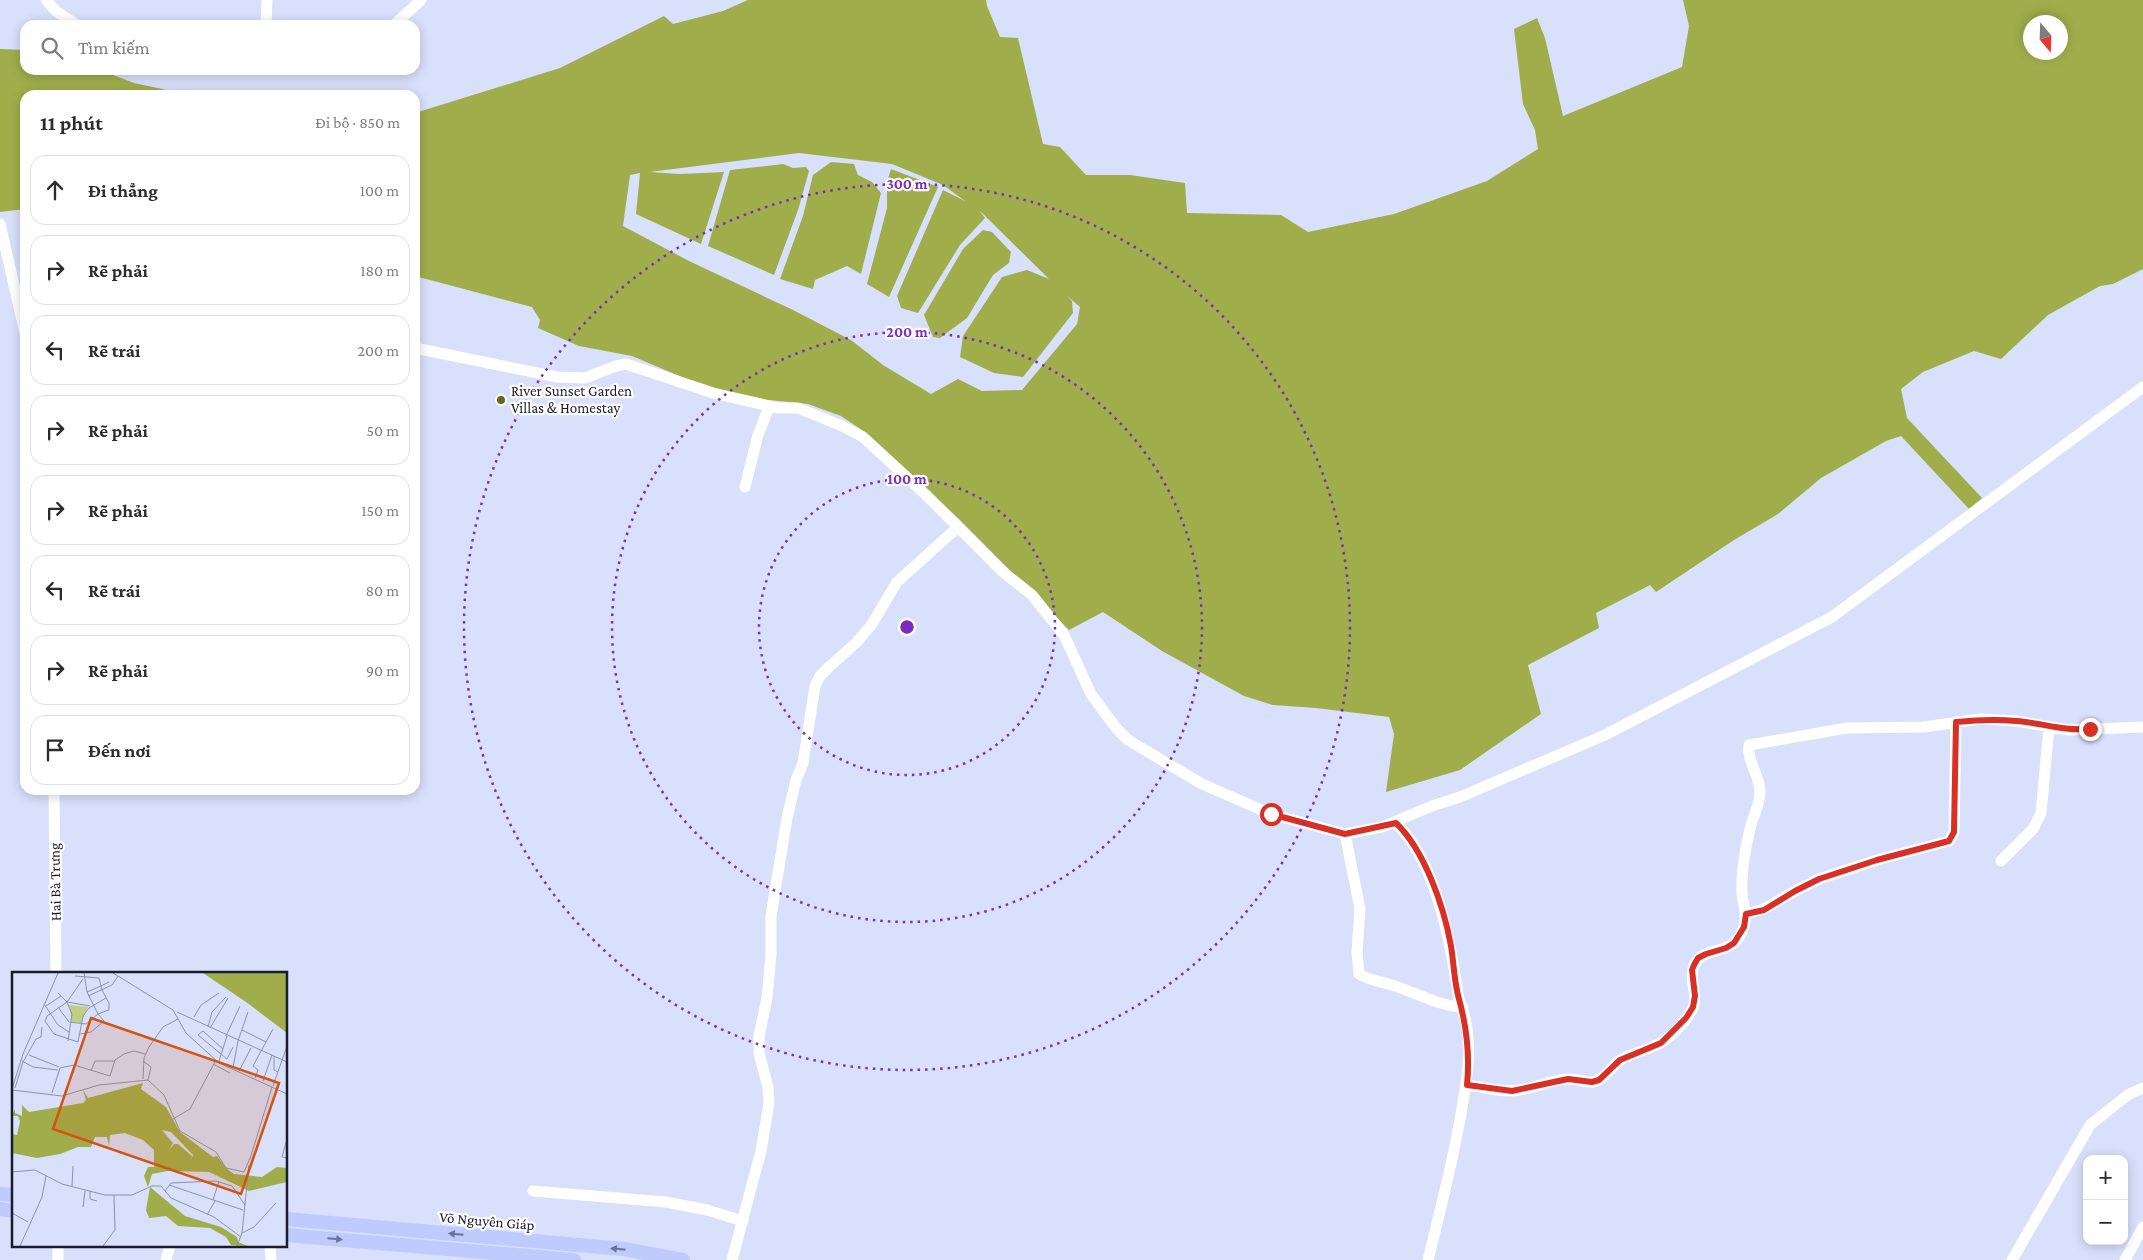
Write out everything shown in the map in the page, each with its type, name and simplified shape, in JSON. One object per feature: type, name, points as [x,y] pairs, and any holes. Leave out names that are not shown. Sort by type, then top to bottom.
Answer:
[{"type":"main road","name":"Võ Nguyên Giáp","points":[[288,1219],[624,1249],[684,1260]]},
{"type":"main road","name":"Võ Nguyên Giáp","points":[[288,1235],[450,1255],[574,1260]]},
{"type":"street","points":[[46,0],[56,11],[70,20]]},
{"type":"street","points":[[266,20],[267,0]]},
{"type":"street","points":[[399,20],[421,0]]},
{"type":"street","points":[[0,224],[20,311]]},
{"type":"street","points":[[420,349],[557,377],[584,378],[626,364],[713,393],[769,406],[798,408],[863,437],[958,526],[1003,572],[1022,585],[1047,613],[1064,635],[1092,694],[1112,723],[1128,740],[1202,784],[1227,796],[1271,814],[1345,834],[1396,823],[1432,806],[1460,797],[1606,735],[1832,617],[2143,387]]},
{"type":"street","points":[[746,487],[758,435],[769,406]]},
{"type":"street","points":[[732,1260],[744,1221],[761,1151],[769,1103],[768,1087],[760,1053],[760,1036],[769,977],[771,916],[787,818],[806,747],[815,686],[830,666],[857,642],[872,624],[897,582],[958,526]]},
{"type":"street","points":[[1467,1085],[1512,1091],[1568,1079],[1592,1082],[1599,1080],[1620,1060],[1661,1043],[1686,1018],[1693,1007],[1695,996],[1692,970],[1698,958],[1726,948],[1734,943],[1744,927],[1746,914],[1742,893],[1743,878],[1750,831],[1760,792],[1756,772],[1748,749],[1749,744],[1847,728],[1924,727],[1980,719],[2016,721],[2069,730],[2143,727]]},
{"type":"street","points":[[1746,914],[1764,910],[1819,879],[1877,860],[1949,841],[1954,832],[1956,722]]},
{"type":"street","points":[[2001,861],[2033,829],[2041,814],[2049,727]]},
{"type":"street","name":"Hai Bà Trưng","points":[[54,795],[56,972]]},
{"type":"street","points":[[1396,823],[1412,842],[1436,896],[1450,944],[1468,1044],[1467,1085],[1450,1173],[1428,1260]]},
{"type":"street","points":[[1345,834],[1360,909],[1357,952],[1359,974],[1364,978],[1397,986],[1430,1001],[1463,1008]]},
{"type":"street","points":[[2012,1260],[2090,1125],[2129,1094],[2143,1088]]},
{"type":"street","points":[[533,1191],[666,1202],[707,1210],[744,1221]]},
{"type":"street","points":[[2125,1260],[2143,1227]]},
{"type":"shaded area","points":[[748,0],[986,0],[1000,37],[1018,38],[1043,144],[1060,147],[1086,175],[1130,175],[1185,183],[1187,213],[1281,215],[1308,232],[1394,214],[1487,181],[1538,149],[1535,130],[1523,104],[1514,29],[1537,18],[1545,38],[1563,116],[1682,67],[1689,26],[1683,0],[2143,0],[2143,269],[2113,284],[2100,286],[2048,315],[2001,359],[1974,351],[1923,372],[1901,389],[1907,418],[1982,498],[1969,509],[1901,436],[1886,441],[1821,478],[1778,514],[1734,540],[1656,592],[1650,585],[1596,613],[1599,628],[1528,665],[1541,714],[1460,770],[1386,792],[1394,734],[1389,717],[1273,705],[1244,696],[1162,651],[1103,612],[1069,630],[958,518],[865,432],[841,416],[808,404],[740,397],[689,380],[632,356],[579,346],[538,328],[540,320],[532,307],[420,277],[420,111],[560,68],[664,16],[673,24],[723,11]],"holes":[[[799,153],[892,164],[943,185],[965,201],[943,190],[897,296],[901,308],[918,313],[960,245],[985,218],[979,210],[1049,279],[1027,270],[1002,277],[963,336],[960,357],[994,373],[1023,377],[1073,313],[1072,301],[1066,295],[1080,307],[1077,324],[1022,390],[982,391],[958,379],[931,394],[883,365],[851,340],[793,310],[689,261],[623,226],[630,175],[640,173],[636,214],[701,244],[724,172],[679,174],[650,172]]]},
{"type":"shaded area","points":[[0,49],[20,50],[20,75],[113,75],[134,83],[167,90],[20,90],[20,210],[0,212]]},
{"type":"shaded area","points":[[831,162],[854,164],[858,175],[872,182],[881,193],[861,274],[847,266],[815,280],[813,289],[780,279],[803,216],[813,175]]},
{"type":"shaded area","points":[[783,164],[793,168],[806,167],[809,171],[798,210],[774,275],[708,246],[730,170]]},
{"type":"shaded area","points":[[891,169],[938,187],[889,297],[867,284],[887,208],[887,182]]},
{"type":"shaded area","points":[[983,230],[992,232],[1011,252],[1009,263],[993,275],[967,318],[940,338],[933,337],[924,315],[963,249]]},
{"type":"place","name":"River Sunset Garden Villas & Homestay","points":[[501,400]]},
{"type":"route","points":[[1271,814],[1294,822],[1345,834],[1396,823],[1405,832],[1421,859],[1443,915],[1450,944],[1459,1000],[1463,1008],[1468,1044],[1467,1085],[1501,1090],[1522,1090],[1560,1080],[1568,1079],[1586,1082],[1599,1080],[1620,1060],[1630,1054],[1661,1043],[1692,1010],[1695,996],[1692,970],[1698,958],[1706,954],[1718,952],[1734,943],[1744,927],[1746,914],[1764,910],[1819,879],[1897,854],[1949,841],[1954,832],[1956,722],[1980,719],[2016,721],[2069,730],[2090,729]]}]
